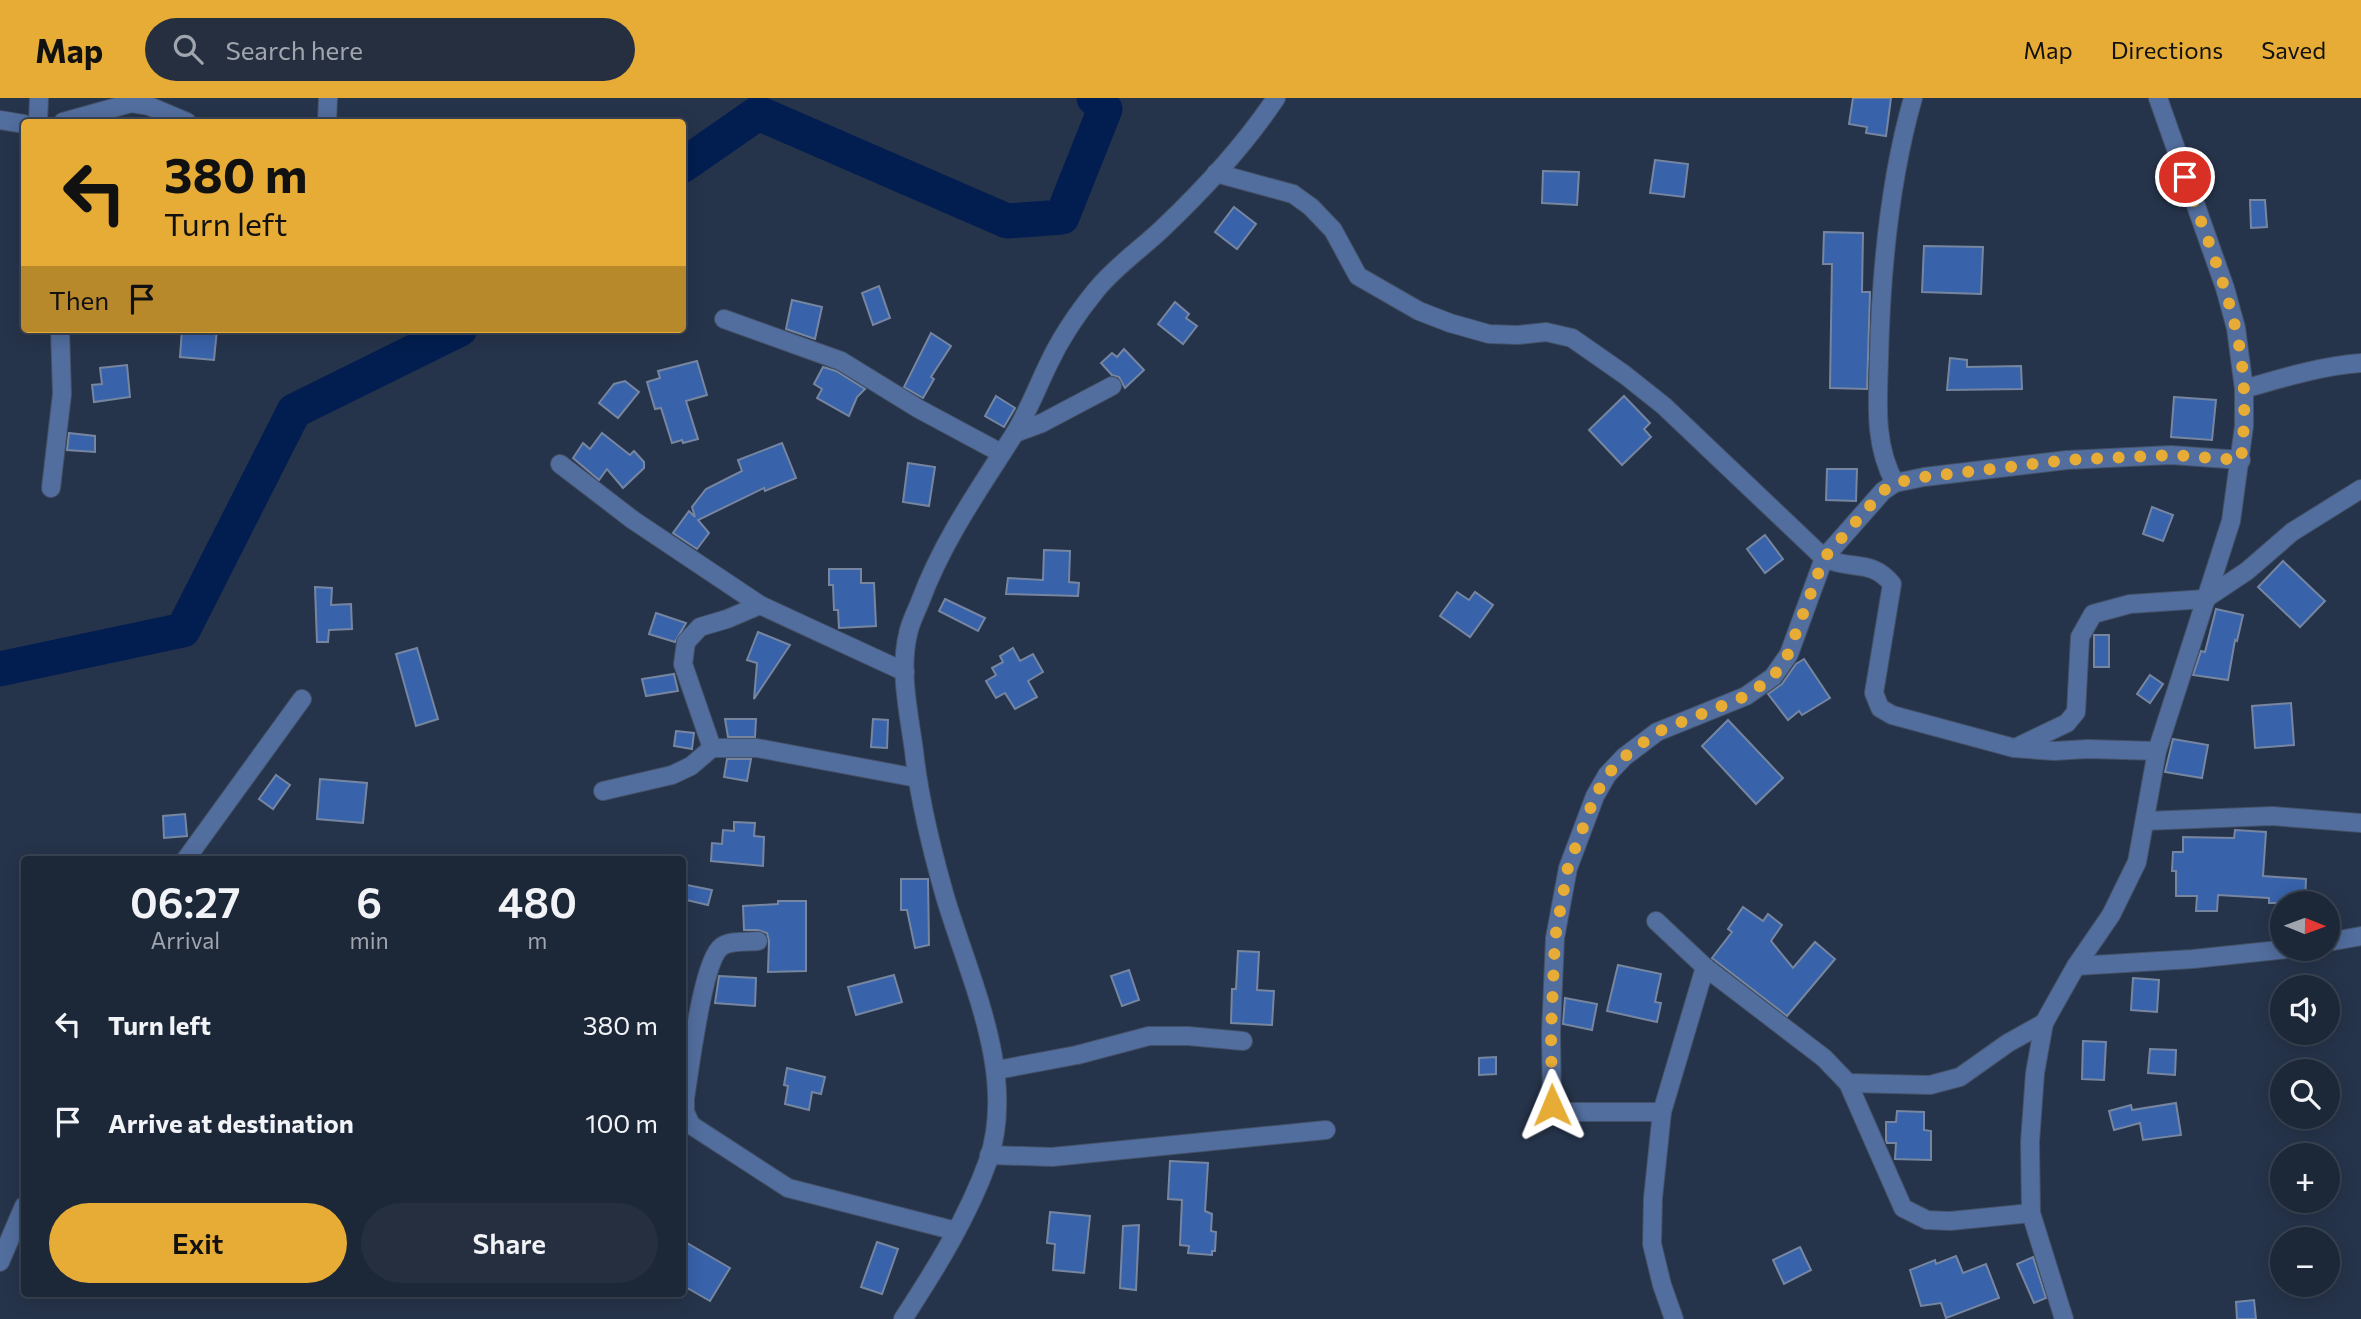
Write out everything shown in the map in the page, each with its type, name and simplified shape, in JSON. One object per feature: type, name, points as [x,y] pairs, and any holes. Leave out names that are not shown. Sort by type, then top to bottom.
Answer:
[{"type":"street","points":[[38,119],[39,98]]},
{"type":"street","points":[[327,119],[328,98]]},
{"type":"street","points":[[903,1319],[956,1231],[989,1155],[998,1103],[993,1052],[943,890],[916,778],[905,672],[908,634],[926,584],[950,535],[1015,433],[1049,362],[1097,289],[1163,228],[1216,173],[1251,134],[1276,98]]},
{"type":"street","points":[[1895,483],[1886,468],[1877,430],[1881,280],[1900,141],[1913,98]]},
{"type":"street","points":[[2064,1319],[2031,1213],[2030,1142],[2035,1073],[2044,1023],[2076,966],[2111,915],[2137,862],[2157,751],[2231,521],[2245,426],[2244,389],[2236,328],[2225,288],[2158,98]]},
{"type":"street","points":[[74,119],[131,103],[149,106],[180,119]]},
{"type":"street","points":[[0,120],[21,124]]},
{"type":"street","points":[[1216,173],[1293,194],[1311,207],[1333,230],[1358,275],[1419,311],[1489,334],[1546,332],[1572,338],[1664,406],[1824,558],[1837,564],[1882,572],[1892,584],[1874,693],[1880,708],[1892,715],[2014,748],[2054,751],[2157,751]]},
{"type":"street","points":[[724,319],[841,361],[919,409],[1001,453]]},
{"type":"street","points":[[51,488],[62,394],[60,333]]},
{"type":"street","points":[[2244,389],[2297,374],[2361,363]]},
{"type":"street","points":[[1015,433],[1042,423],[1112,386]]},
{"type":"street","points":[[1662,1112],[1561,1112],[1555,1110],[1552,1105],[1551,1033],[1555,938],[1568,867],[1595,796],[1607,775],[1624,757],[1657,732],[1746,696],[1773,677],[1788,654],[1824,558],[1883,491],[1895,483],[2067,460],[2172,455],[2241,460]]},
{"type":"street","points":[[560,464],[633,520],[760,605],[905,672]]},
{"type":"street","points":[[2014,748],[2067,723],[2076,712],[2080,636],[2093,614],[2130,604],[2205,599],[2247,570],[2292,532],[2361,489]]},
{"type":"street","points":[[712,748],[683,664],[686,642],[700,627],[760,605]]},
{"type":"street","points":[[188,856],[302,699]]},
{"type":"street","points":[[603,791],[672,775],[691,766],[712,748],[757,748],[916,778]]},
{"type":"street","points":[[2146,821],[2272,816],[2361,823]]},
{"type":"street","points":[[1656,921],[1705,968],[1824,1058],[1848,1083],[1903,1208],[1927,1220],[1950,1221],[2031,1213]]},
{"type":"street","points":[[2340,940],[2361,936]]},
{"type":"street","points":[[686,1092],[706,976],[718,950],[724,944],[758,941]]},
{"type":"street","points":[[2076,966],[2270,951]]},
{"type":"street","points":[[1674,1319],[1661,1285],[1652,1244],[1653,1198],[1662,1112],[1705,968]]},
{"type":"street","points":[[1848,1083],[1930,1085],[1960,1077],[2008,1043],[2044,1023]]},
{"type":"street","points":[[996,1070],[1077,1055],[1149,1036],[1243,1041]]},
{"type":"street","points":[[687,1124],[788,1188],[956,1231]]},
{"type":"street","points":[[989,1155],[1052,1157],[1326,1130]]},
{"type":"street","points":[[0,1262],[21,1213]]},
{"type":"building","points":[[1853,98],[1891,98],[1886,136],[1866,133],[1867,127],[1849,124]]},
{"type":"building","points":[[1655,160],[1688,164],[1684,197],[1650,193]]},
{"type":"building","points":[[1543,171],[1579,172],[1577,205],[1542,203]]},
{"type":"building","points":[[2250,200],[2265,200],[2267,227],[2251,228]]},
{"type":"building","points":[[1234,207],[1256,224],[1237,249],[1215,232]]},
{"type":"building","points":[[1824,232],[1863,233],[1862,292],[1870,292],[1867,389],[1830,388],[1832,264],[1823,264]]},
{"type":"building","points":[[1924,246],[1983,247],[1981,294],[1922,292]]},
{"type":"building","points":[[879,286],[890,318],[873,325],[862,293]]},
{"type":"building","points":[[792,300],[822,307],[815,339],[786,329]]},
{"type":"building","points":[[1175,302],[1189,314],[1186,318],[1197,326],[1183,344],[1158,324]]},
{"type":"building","points":[[182,333],[217,333],[214,360],[180,357]]},
{"type":"building","points":[[931,333],[951,346],[931,377],[934,379],[923,398],[904,387]]},
{"type":"building","points":[[1124,349],[1144,370],[1125,388],[1119,377],[1112,375],[1101,363],[1112,353],[1117,357]]},
{"type":"building","points":[[1950,358],[1967,360],[1967,367],[2021,366],[2022,389],[1947,390]]},
{"type":"building","points":[[697,361],[707,395],[686,401],[698,439],[672,443],[661,408],[655,409],[647,382],[660,378],[658,371]]},
{"type":"building","points":[[127,365],[130,397],[94,402],[92,385],[102,384],[100,368]]},
{"type":"building","points":[[823,367],[836,371],[865,389],[857,397],[849,416],[817,398],[822,389],[814,384]]},
{"type":"building","points":[[625,381],[639,392],[618,418],[599,403],[614,384]]},
{"type":"building","points":[[996,396],[1015,408],[1004,427],[985,416]]},
{"type":"building","points":[[1624,396],[1650,423],[1644,429],[1651,437],[1622,465],[1589,430]]},
{"type":"building","points":[[2174,397],[2216,400],[2212,440],[2171,437]]},
{"type":"building","points":[[69,433],[95,436],[95,452],[67,450]]},
{"type":"building","points":[[602,433],[630,455],[634,451],[644,462],[644,468],[623,488],[607,469],[599,480],[573,458],[583,443],[590,449]]},
{"type":"building","points":[[782,443],[796,478],[765,491],[764,488],[698,520],[709,533],[697,549],[673,533],[689,511],[695,517],[692,507],[706,489],[742,471],[738,460]]},
{"type":"building","points":[[908,463],[935,467],[929,506],[903,502]]},
{"type":"building","points":[[1827,469],[1857,469],[1856,501],[1826,500]]},
{"type":"building","points":[[2152,507],[2173,515],[2163,541],[2143,534]]},
{"type":"building","points":[[1765,535],[1783,559],[1765,573],[1747,549]]},
{"type":"building","points":[[1044,550],[1070,551],[1069,582],[1079,583],[1078,596],[1006,594],[1008,578],[1043,580]]},
{"type":"building","points":[[2283,561],[2325,601],[2300,627],[2258,587]]},
{"type":"building","points":[[829,569],[861,569],[861,583],[874,583],[876,626],[839,628],[838,610],[834,610],[833,585],[829,585]]},
{"type":"building","points":[[315,587],[332,588],[331,605],[351,604],[352,629],[329,630],[328,642],[317,642]]},
{"type":"building","points":[[1457,592],[1469,600],[1475,592],[1493,605],[1470,637],[1440,616]]},
{"type":"building","points":[[945,599],[985,618],[978,631],[939,611]]},
{"type":"building","points":[[2216,609],[2243,615],[2237,641],[2235,640],[2228,680],[2193,675],[2201,651],[2205,652]]},
{"type":"building","points":[[656,613],[686,623],[675,642],[649,634]]},
{"type":"building","points":[[758,632],[790,645],[754,699],[757,663],[747,660]]},
{"type":"building","points":[[2094,635],[2109,635],[2109,667],[2094,667]]},
{"type":"building","points":[[417,648],[438,719],[416,726],[396,654]]},
{"type":"building","points":[[1013,648],[1020,661],[1033,654],[1043,672],[1028,681],[1037,697],[1015,709],[1005,693],[996,698],[986,681],[996,675],[992,668],[1003,662],[1000,656]]},
{"type":"building","points":[[1804,659],[1830,698],[1802,715],[1799,711],[1788,720],[1768,694],[1782,684],[1796,664]]},
{"type":"building","points":[[674,674],[678,691],[646,696],[642,679]]},
{"type":"building","points":[[2150,675],[2163,684],[2150,703],[2137,694]]},
{"type":"building","points":[[2291,703],[2294,745],[2255,748],[2252,706]]},
{"type":"building","points":[[725,719],[756,719],[755,737],[728,737]]},
{"type":"building","points":[[873,719],[888,720],[887,748],[871,747]]},
{"type":"building","points":[[1728,720],[1783,778],[1756,804],[1702,746]]},
{"type":"building","points":[[676,731],[694,733],[692,749],[674,746]]},
{"type":"building","points":[[2173,739],[2208,745],[2202,778],[2165,772]]},
{"type":"building","points":[[727,759],[751,759],[747,781],[724,777]]},
{"type":"building","points":[[276,775],[290,785],[273,809],[259,799]]},
{"type":"building","points":[[320,779],[367,783],[363,823],[317,819]]},
{"type":"building","points":[[185,814],[187,836],[164,838],[163,816]]},
{"type":"building","points":[[734,822],[755,823],[754,836],[764,837],[763,866],[711,861],[712,843],[722,844],[723,830],[734,831]]},
{"type":"building","points":[[2235,830],[2266,832],[2263,876],[2306,879],[2306,891],[2270,891],[2270,903],[2269,898],[2218,895],[2217,911],[2196,911],[2197,896],[2176,896],[2176,871],[2172,871],[2173,852],[2183,852],[2183,837],[2234,838]]},
{"type":"building","points":[[901,879],[928,879],[929,945],[915,948],[907,910],[901,910]]},
{"type":"building","points":[[686,885],[712,890],[708,905],[686,900]]},
{"type":"building","points":[[778,901],[806,901],[806,971],[768,972],[767,933],[744,930],[743,906],[778,904]]},
{"type":"building","points":[[1743,907],[1763,921],[1768,914],[1782,925],[1771,941],[1793,968],[1815,942],[1835,959],[1787,1016],[1712,958],[1732,932],[1728,929]]},
{"type":"building","points":[[1238,951],[1259,952],[1257,990],[1274,991],[1272,1025],[1231,1023],[1232,989],[1236,989]]},
{"type":"building","points":[[1618,965],[1661,974],[1655,1002],[1661,1003],[1657,1022],[1607,1011]]},
{"type":"building","points":[[1129,970],[1139,1000],[1122,1006],[1111,976]]},
{"type":"building","points":[[894,975],[902,1002],[856,1015],[848,987]]},
{"type":"building","points":[[719,976],[756,978],[755,1006],[715,1003]]},
{"type":"building","points":[[2133,978],[2159,980],[2157,1012],[2131,1010]]},
{"type":"building","points":[[1565,998],[1597,1004],[1592,1030],[1563,1024]]},
{"type":"building","points":[[2083,1041],[2106,1042],[2104,1080],[2082,1079]]},
{"type":"building","points":[[2150,1049],[2176,1050],[2175,1075],[2148,1073]]},
{"type":"building","points":[[1496,1057],[1496,1074],[1479,1075],[1479,1058]]},
{"type":"building","points":[[787,1068],[825,1077],[821,1094],[812,1092],[809,1110],[785,1104]]},
{"type":"building","points":[[2176,1103],[2181,1135],[2143,1140],[2140,1123],[2114,1130],[2109,1111],[2131,1105],[2132,1110]]},
{"type":"building","points":[[1897,1111],[1924,1112],[1924,1130],[1931,1131],[1931,1160],[1895,1159],[1896,1143],[1887,1143],[1886,1122],[1896,1122]]},
{"type":"building","points":[[1170,1161],[1208,1163],[1205,1211],[1212,1214],[1211,1231],[1216,1232],[1215,1251],[1212,1251],[1212,1255],[1188,1253],[1189,1246],[1180,1245],[1182,1200],[1168,1199]]},
{"type":"building","points":[[1050,1212],[1090,1216],[1084,1273],[1053,1270],[1055,1244],[1047,1243]]},
{"type":"building","points":[[1139,1225],[1136,1290],[1120,1288],[1123,1226]]},
{"type":"building","points":[[686,1242],[730,1268],[710,1301],[686,1287]]},
{"type":"building","points":[[877,1242],[898,1249],[882,1294],[861,1287]]},
{"type":"building","points":[[1800,1247],[1811,1270],[1784,1284],[1773,1260]]},
{"type":"building","points":[[1956,1256],[1963,1273],[1986,1264],[1999,1298],[1946,1318],[1941,1303],[1921,1306],[1910,1270],[1935,1260],[1936,1264]]},
{"type":"building","points":[[2033,1257],[2046,1298],[2034,1303],[2017,1264]]},
{"type":"building","points":[[2254,1300],[2256,1319],[2237,1319],[2236,1302]]},
{"type":"waterway","points":[[686,163],[758,113],[1007,221],[1062,217],[1105,109],[1094,98]]},
{"type":"waterway","points":[[0,669],[183,630],[294,411],[452,333]]},
{"type":"route","points":[[1552,1105],[1551,1033],[1555,938],[1568,867],[1595,796],[1607,775],[1624,757],[1657,732],[1746,696],[1773,677],[1788,654],[1824,558],[1883,491],[1895,483],[1924,477],[2067,460],[2172,455],[2241,460],[2245,426],[2244,389],[2236,328],[2225,288],[2185,177]]}]
